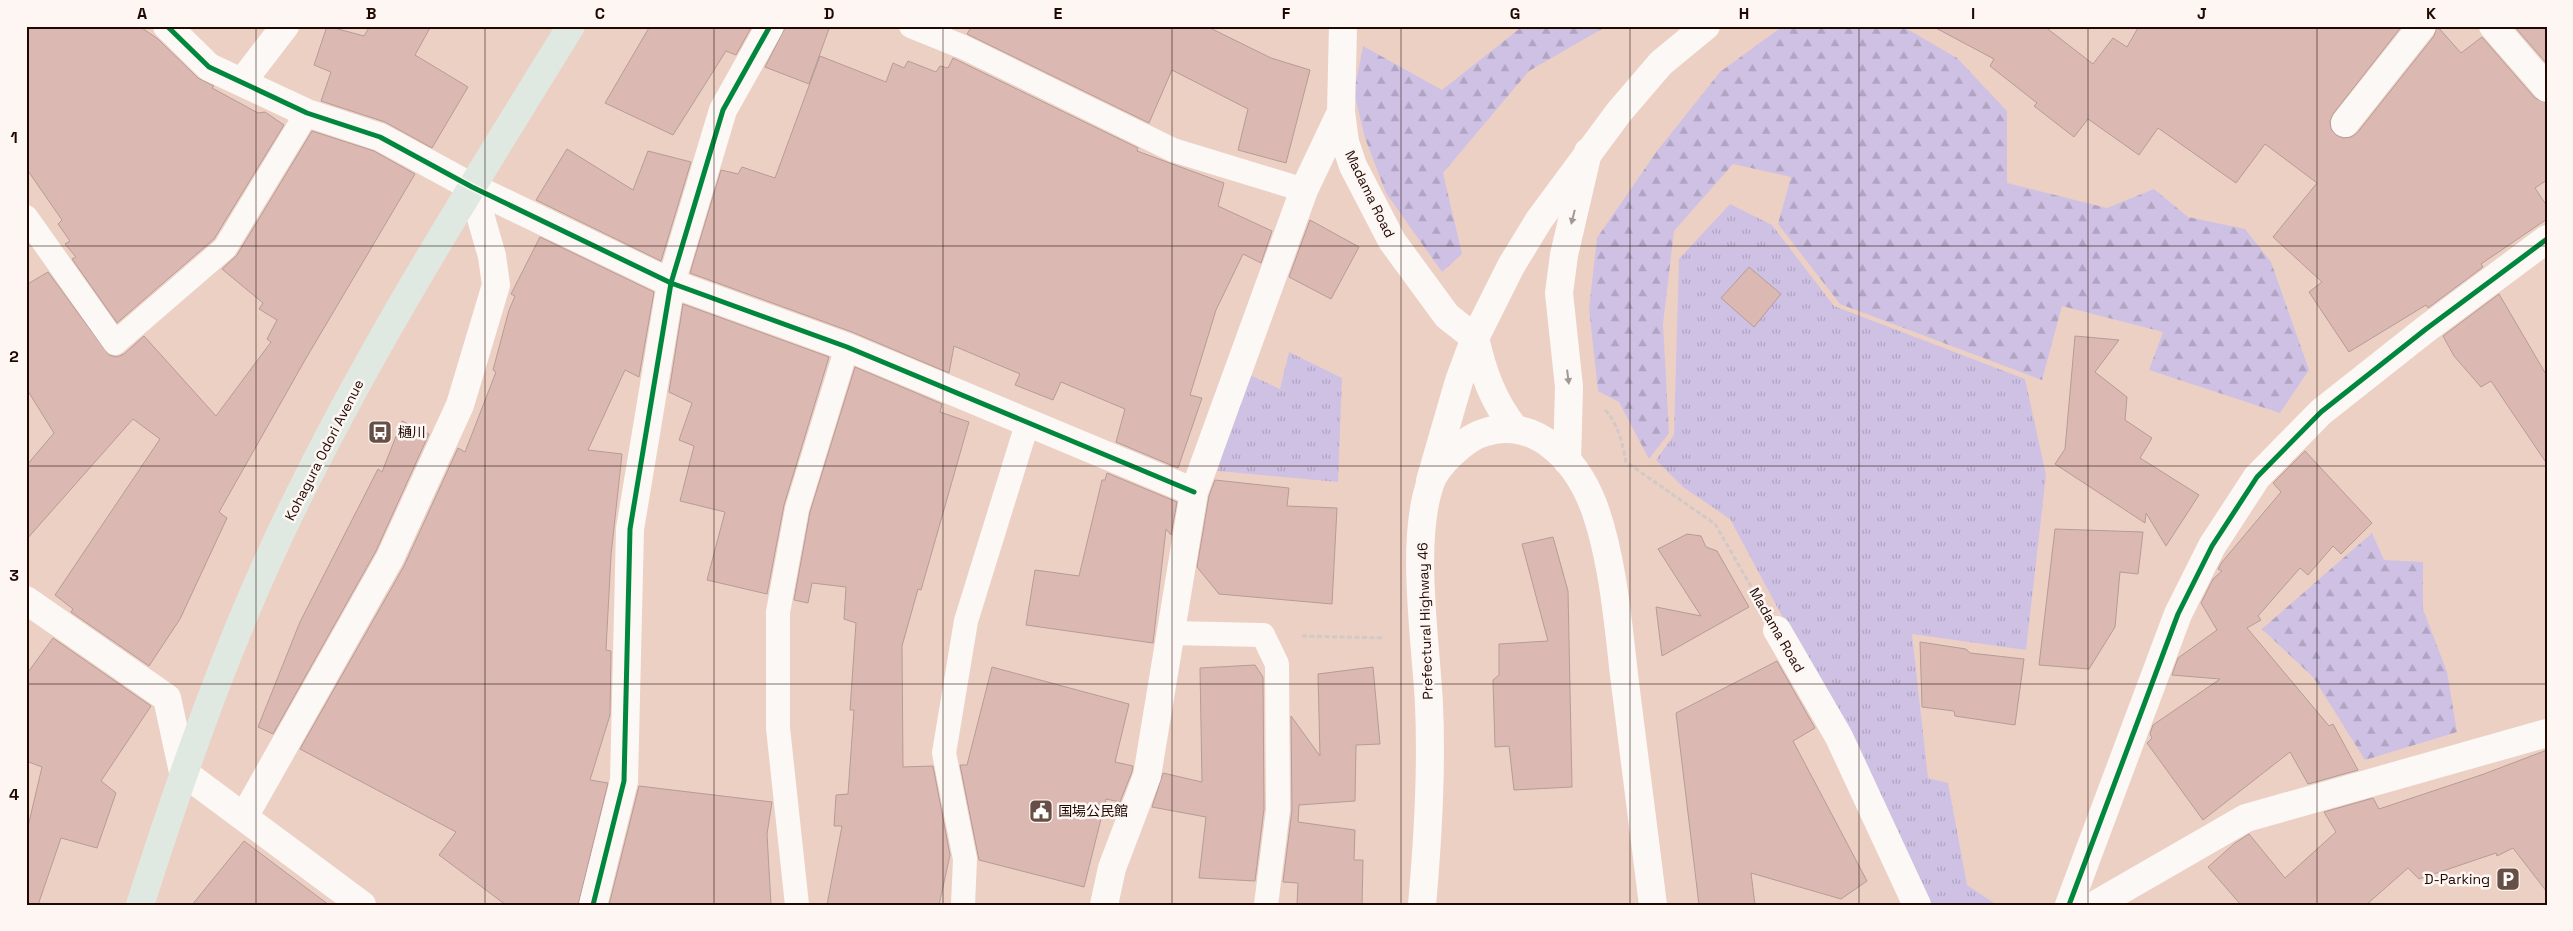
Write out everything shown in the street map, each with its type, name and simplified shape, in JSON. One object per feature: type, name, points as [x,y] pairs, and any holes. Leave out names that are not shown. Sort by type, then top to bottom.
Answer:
[{"type":"highway","name":"Kohagura Odori Avenue","points":[[140,905],[183,772],[221,669],[258,581],[302,487],[348,401],[472,187],[571,26]]},
{"type":"street","points":[[167,26],[209,67],[307,113],[380,137],[472,187],[671,283],[847,347],[1028,421],[1194,492]]},
{"type":"street","points":[[242,82],[285,26]]},
{"type":"street","points":[[593,905],[624,780],[630,529],[671,283],[723,110],[770,26]]},
{"type":"street","name":"Madama Road","points":[[1342,26],[1341,112],[1345,142],[1354,166],[1392,241],[1447,316],[1476,338]]},
{"type":"street","name":"Prefectural Highway 46","points":[[1422,905],[1428,836],[1429,752],[1422,538],[1430,481],[1459,381],[1476,338],[1510,266],[1539,220],[1619,112],[1661,63],[1706,26]]},
{"type":"street","points":[[2345,123],[2422,26]]},
{"type":"street","points":[[2493,26],[2547,88]]},
{"type":"street","points":[[1104,905],[1112,868],[1147,776],[1194,492],[1304,190],[1341,112]]},
{"type":"street","points":[[1567,461],[1569,387],[1558,293],[1564,255],[1588,152]]},
{"type":"street","points":[[244,817],[390,558],[460,405],[496,285],[492,256],[472,187]]},
{"type":"street","points":[[2069,905],[2178,614],[2212,546],[2257,477],[2321,412],[2426,329],[2547,239]]},
{"type":"street","points":[[1476,338],[1488,386],[1499,409],[1515,429]]},
{"type":"street","points":[[1430,481],[1464,442],[1484,432],[1515,429],[1539,437],[1555,446],[1567,461],[1592,503],[1610,574],[1617,617],[1653,905]]},
{"type":"street","points":[[26,600],[167,698],[183,772],[362,905]]},
{"type":"street","name":"Madama Road","points":[[1777,630],[1839,737],[1917,905]]},
{"type":"street","points":[[2095,905],[2246,818],[2547,733]]},
{"type":"lane","points":[[910,26],[963,47],[1173,150],[1304,190]]},
{"type":"lane","points":[[26,217],[115,343],[225,248],[307,113]]},
{"type":"lane","points":[[797,905],[778,728],[778,612],[797,509],[847,347]]},
{"type":"lane","points":[[963,905],[965,859],[944,753],[966,621],[1028,421]]},
{"type":"lane","points":[[1171,633],[1263,635],[1278,664],[1278,810],[1266,905]]},
{"type":"path","points":[[1263,635],[1384,638]]},
{"type":"green space","points":[[1523,26],[1607,26],[1529,71],[1443,173],[1462,254],[1442,272],[1386,193],[1365,138],[1354,92],[1363,46],[1442,90]]},
{"type":"green space","points":[[1783,26],[1902,26],[1957,58],[2007,111],[2007,183],[2107,208],[2154,189],[2188,217],[2245,229],[2271,262],[2309,370],[2280,413],[2149,370],[2163,332],[2062,306],[2042,380],[1840,304],[1778,224],[1791,177],[1733,164],[1674,231],[1663,324],[1669,433],[1649,459],[1619,402],[1598,391],[1589,309],[1597,238],[1657,151],[1720,72]]},
{"type":"green space","points":[[1730,204],[1772,225],[1834,306],[2025,379],[2046,475],[2026,650],[1912,634],[1928,778],[1948,783],[1967,885],[1997,905],[1930,905],[1847,737],[1730,519],[1683,487],[1656,460],[1674,435],[1679,259]]},
{"type":"green space","points":[[1289,352],[1342,378],[1338,482],[1218,471],[1238,387],[1248,374],[1280,389]]},
{"type":"green space","points":[[2372,533],[2384,560],[2423,562],[2423,609],[2447,672],[2457,732],[2365,760],[2313,677],[2262,629]]},
{"type":"building","points":[[26,26],[139,26],[158,39],[198,78],[214,86],[212,88],[258,113],[265,112],[284,125],[214,239],[117,323],[72,259],[76,257],[65,244],[70,241],[58,224],[62,220],[26,168]]},
{"type":"building","points":[[327,26],[364,36],[370,26],[431,26],[415,55],[468,87],[432,148],[385,122],[321,101],[331,72],[314,65]]},
{"type":"building","points":[[650,26],[752,26],[736,55],[726,51],[673,135],[605,103]]},
{"type":"building","points":[[786,26],[830,26],[809,84],[765,67]]},
{"type":"building","points":[[972,26],[1206,26],[1271,58],[1310,70],[1286,163],[1238,150],[1248,109],[1172,70],[1149,123],[967,34]]},
{"type":"building","points":[[1932,26],[2044,26],[2093,64],[2113,38],[2127,47],[2139,26],[2402,26],[2333,114],[2330,121],[2331,129],[2336,135],[2343,138],[2351,137],[2357,133],[2434,36],[2437,26],[2461,53],[2482,37],[2535,98],[2547,103],[2547,180],[2535,188],[2547,206],[2547,219],[2481,264],[2483,267],[2428,308],[2426,305],[2349,352],[2309,292],[2322,282],[2273,237],[2317,183],[2265,144],[2236,183],[2158,128],[2139,155],[2088,119],[2074,137],[2034,106],[2037,103],[1990,66],[1994,59]]},
{"type":"building","points":[[2514,26],[2547,26],[2547,64]]},
{"type":"building","points":[[820,56],[886,82],[893,63],[904,68],[908,61],[936,72],[940,66],[948,68],[953,58],[1138,148],[1137,151],[1224,183],[1218,206],[1272,231],[1261,263],[1243,254],[1216,310],[1190,395],[1202,398],[1178,468],[1116,442],[1125,409],[1061,382],[1053,400],[1015,385],[1020,374],[954,346],[949,373],[852,332],[690,273],[721,170],[738,174],[742,167],[775,178]]},
{"type":"building","points":[[312,131],[374,151],[415,174],[305,360],[219,512],[227,518],[180,619],[149,666],[71,612],[73,609],[55,595],[160,439],[133,419],[26,540],[26,466],[54,433],[26,388],[26,285],[48,272],[109,355],[117,357],[124,354],[144,336],[216,416],[271,342],[267,339],[277,320],[259,309],[263,303],[222,269],[237,255]]},
{"type":"building","points":[[567,149],[633,190],[648,151],[691,162],[661,261],[536,200]]},
{"type":"building","points":[[1310,220],[1359,247],[1331,299],[1289,277]]},
{"type":"building","points":[[540,237],[654,292],[639,377],[625,370],[588,450],[622,454],[611,555],[606,650],[611,651],[610,715],[590,780],[608,783],[578,905],[506,905],[439,855],[456,832],[300,749],[404,566],[458,448],[465,452],[496,372],[493,370],[509,310],[515,296],[511,294]]},
{"type":"building","points":[[1749,267],[1781,294],[1754,327],[1721,298]]},
{"type":"building","points":[[2499,294],[2547,376],[2547,464],[2491,381],[2481,387],[2454,356],[2443,336]]},
{"type":"building","points":[[683,304],[829,357],[784,505],[767,594],[707,580],[725,512],[680,501],[694,446],[679,440],[692,403],[669,392]]},
{"type":"building","points":[[2075,336],[2119,340],[2095,372],[2127,397],[2125,420],[2152,438],[2140,458],[2199,495],[2166,546],[2146,513],[2145,523],[2055,464],[2065,449]]},
{"type":"building","points":[[855,367],[942,404],[940,412],[969,422],[921,590],[918,589],[902,646],[903,767],[933,766],[950,855],[939,905],[827,905],[842,826],[834,826],[836,795],[848,794],[854,710],[850,710],[856,623],[844,619],[846,587],[812,583],[808,603],[794,600],[810,512]]},
{"type":"building","points":[[402,421],[429,434],[376,551],[273,734],[258,727],[300,622],[378,469],[382,472]]},
{"type":"building","points":[[2305,451],[2372,523],[2341,554],[2333,546],[2308,575],[2300,568],[2258,616],[2261,620],[2247,628],[2329,726],[2333,724],[2358,770],[2308,784],[2290,752],[2203,820],[2147,743],[2152,738],[2150,734],[2153,725],[2220,679],[2172,675],[2178,658],[2217,630],[2201,603],[2213,579],[2222,571],[2218,569],[2222,562],[2281,492],[2273,483]]},
{"type":"building","points":[[1107,473],[1177,502],[1171,535],[1166,529],[1153,643],[1026,625],[1035,570],[1079,576],[1102,480],[1105,480]]},
{"type":"building","points":[[1215,480],[1289,488],[1287,506],[1337,508],[1332,604],[1219,594],[1197,567],[1209,496]]},
{"type":"building","points":[[2055,529],[2143,532],[2138,574],[2120,572],[2115,627],[2089,669],[2039,665]]},
{"type":"building","points":[[1687,534],[1701,536],[1706,547],[1717,551],[1749,607],[1662,656],[1656,607],[1701,616],[1658,549]]},
{"type":"building","points":[[1553,537],[1568,591],[1572,787],[1514,790],[1509,746],[1495,747],[1493,680],[1499,675],[1499,644],[1548,641],[1522,544]]},
{"type":"building","points":[[53,638],[151,706],[101,781],[116,793],[97,848],[61,838],[38,905],[26,905],[26,835],[42,767],[26,761],[26,675]]},
{"type":"building","points":[[1920,642],[1966,649],[1970,653],[2024,659],[2015,725],[1955,716],[1954,711],[1922,707]]},
{"type":"building","points":[[1777,661],[1815,728],[1793,741],[1867,881],[1841,899],[1751,873],[1755,905],[1699,905],[1676,713]]},
{"type":"building","points":[[1255,665],[1263,677],[1264,809],[1255,881],[1199,878],[1206,817],[1152,807],[1163,773],[1202,782],[1200,668]]},
{"type":"building","name":"国場公民館","points":[[992,667],[1129,704],[1115,762],[1133,766],[1132,772],[1120,802],[1106,799],[1084,887],[979,860],[960,765],[967,765]]},
{"type":"building","points":[[1373,667],[1380,744],[1356,745],[1355,801],[1299,805],[1298,822],[1355,830],[1354,860],[1363,860],[1362,905],[1297,905],[1298,883],[1283,882],[1292,810],[1291,716],[1320,756],[1318,674]]},
{"type":"building","points":[[2547,750],[2547,892],[2513,848],[2497,856],[2496,853],[2419,879],[2408,868],[2366,905],[2241,905],[2208,867],[2235,843],[2249,834],[2285,878],[2336,832],[2324,812],[2373,798],[2379,809],[2484,774]]},
{"type":"building","points":[[639,786],[772,802],[767,834],[771,905],[609,905]]},
{"type":"building","points":[[244,841],[329,905],[192,905]]},
{"type":"cycle path","points":[[167,26],[209,67],[307,113],[380,137],[472,187],[671,283],[847,347],[1194,492]]},
{"type":"cycle path","points":[[593,905],[624,781],[630,529],[671,283],[723,110],[770,26]]},
{"type":"cycle path","points":[[2069,905],[2178,614],[2212,546],[2257,477],[2321,412],[2426,329],[2547,239]]},
{"type":"place","name":"樋川","points":[[380,432]]},
{"type":"place","name":"国場公民館","points":[[1041,811]]},
{"type":"place","name":"D-Parking","points":[[2508,879]]}]
